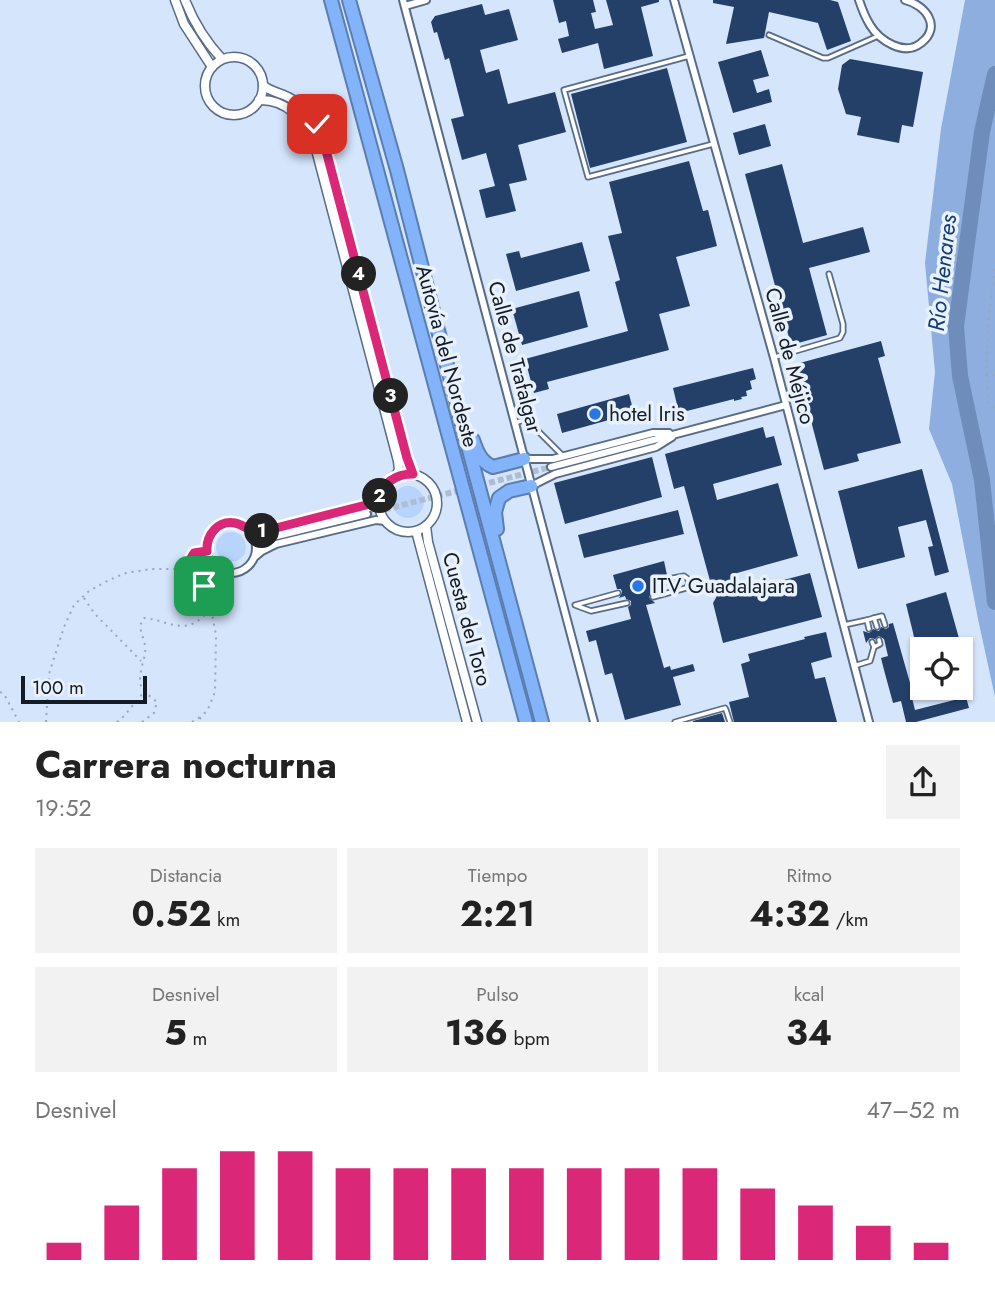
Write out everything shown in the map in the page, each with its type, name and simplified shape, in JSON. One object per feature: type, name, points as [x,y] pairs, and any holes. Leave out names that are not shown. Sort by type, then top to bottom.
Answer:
[{"type":"highway","name":"Autovía del Nordeste","points":[[331,0],[526,722]]},
{"type":"highway","name":"Autovía del Nordeste","points":[[349,0],[397,170],[461,424],[542,722]]},
{"type":"highway","points":[[451,376],[475,446],[484,462],[493,467],[524,459]]},
{"type":"highway","points":[[531,486],[503,494],[495,512],[498,535],[549,722]]},
{"type":"street","points":[[175,0],[184,24],[212,67]]},
{"type":"street","points":[[185,0],[207,43],[222,60]]},
{"type":"street","points":[[404,3],[426,0]]},
{"type":"street","name":"Calle de Méjico","points":[[674,0],[774,358],[869,722]]},
{"type":"street","points":[[859,0],[870,26],[878,36],[901,48],[914,47],[924,40],[929,29],[926,11],[916,3],[905,0]]},
{"type":"street","name":"Calle de Trafalgar","points":[[404,3],[594,722]]},
{"type":"street","points":[[234,57],[245,59],[258,69],[263,85],[259,100],[242,114],[222,113],[211,104],[206,95],[205,84],[212,67],[222,60],[234,57]]},
{"type":"street","points":[[263,85],[287,96],[304,108],[317,124],[323,139],[413,474]]},
{"type":"street","points":[[259,100],[282,105],[298,115],[309,129],[314,142],[398,461],[399,470],[395,477]]},
{"type":"street","points":[[551,467],[786,405]]},
{"type":"street","points":[[524,459],[552,459],[653,433],[680,433]]},
{"type":"street","points":[[531,486],[555,474],[656,447],[680,433]]},
{"type":"street","points":[[404,474],[413,474],[429,483],[435,491],[436,510],[426,526],[416,531],[404,532],[385,521],[380,511],[379,499],[387,482],[404,474]]},
{"type":"street","points":[[251,532],[370,504],[379,499]]},
{"type":"street","points":[[273,537],[261,545],[244,569],[229,573],[221,571],[210,560],[206,545],[213,530],[227,523],[235,523],[263,537],[273,537],[367,514]]},
{"type":"street","points":[[255,554],[276,544],[376,520],[385,521]]},
{"type":"street","name":"Cuesta del Toro","points":[[426,526],[477,722]]},
{"type":"street","points":[[416,531],[467,722]]},
{"type":"street","points":[[251,532],[255,554]]},
{"type":"lane","points":[[769,35],[823,58],[878,36]]},
{"type":"lane","points":[[689,56],[564,90],[588,177],[713,144]]},
{"type":"lane","points":[[774,358],[840,338],[843,324],[829,274]]},
{"type":"lane","points":[[514,423],[526,419],[563,456]]},
{"type":"lane","points":[[653,597],[686,588],[689,584],[684,576],[668,579]]},
{"type":"lane","points":[[564,609],[618,593]]},
{"type":"lane","points":[[575,606],[591,611],[627,603]]},
{"type":"lane","points":[[844,625],[882,616],[885,625]]},
{"type":"lane","points":[[874,618],[877,627]]},
{"type":"lane","points":[[867,620],[869,629]]},
{"type":"lane","points":[[854,666],[870,661],[873,644],[881,642]]},
{"type":"lane","points":[[675,722],[724,708],[730,722]]},
{"type":"path","points":[[995,269],[988,312],[986,375],[988,403],[995,409]]},
{"type":"path","points":[[986,375],[995,375]]},
{"type":"path","points":[[47,722],[49,674],[74,605],[89,591],[108,580],[126,573],[151,569],[177,569],[194,553],[207,551]]},
{"type":"path","points":[[191,558],[209,598],[216,635],[215,692],[208,709],[197,722]]},
{"type":"path","points":[[83,597],[94,613],[142,662]]},
{"type":"path","points":[[142,722],[154,713],[157,702],[144,692],[141,686],[142,662],[146,648],[140,623],[144,618],[187,626],[211,610]]},
{"type":"path","points":[[0,692],[4,694],[19,722]]},
{"type":"path","points":[[117,722],[144,692]]},
{"type":"path","points":[[192,722],[201,717]]},
{"type":"shaded area","points":[[965,0],[995,0],[995,697],[952,484],[929,429],[935,372],[925,263],[941,129]]},
{"type":"shaded area","points":[[408,486],[419,491],[424,502],[419,513],[408,518],[397,513],[392,502],[397,491]]},
{"type":"shaded area","points":[[231,532],[242,536],[246,547],[242,558],[231,562],[220,558],[216,547],[220,536]]},
{"type":"building","points":[[553,0],[593,0],[596,12],[591,13],[595,29],[613,25],[606,0],[659,0],[641,7],[653,56],[604,69],[598,43],[562,53],[558,39],[569,36],[566,21],[559,23]]},
{"type":"building","points":[[713,0],[838,2],[851,41],[827,50],[818,23],[769,12],[764,38],[726,44],[734,7],[713,3]]},
{"type":"building","points":[[482,4],[485,15],[509,9],[518,40],[480,50],[486,73],[499,69],[508,104],[555,92],[566,132],[518,145],[527,180],[509,184],[516,211],[486,218],[479,190],[495,186],[486,153],[462,160],[451,119],[464,116],[449,58],[445,60],[437,32],[434,33],[431,22],[435,16]]},
{"type":"building","points":[[761,50],[769,76],[753,80],[757,93],[769,89],[772,102],[733,113],[718,62]]},
{"type":"building","points":[[850,59],[923,72],[913,127],[902,125],[899,143],[857,135],[861,117],[846,114],[838,89],[842,65]]},
{"type":"building","points":[[667,68],[687,142],[590,168],[571,94]]},
{"type":"building","points":[[765,124],[771,146],[739,155],[733,133]]},
{"type":"building","points":[[689,161],[703,211],[708,210],[717,246],[676,257],[690,306],[659,314],[669,350],[547,382],[549,389],[534,393],[525,359],[628,331],[615,282],[620,280],[608,236],[622,233],[609,182]]},
{"type":"building","points":[[782,164],[803,243],[863,227],[870,252],[809,268],[827,335],[791,345],[745,174]]},
{"type":"building","points":[[582,242],[590,271],[516,291],[506,254],[519,251],[521,258]]},
{"type":"building","points":[[579,291],[588,327],[522,345],[512,309]]},
{"type":"building","points":[[881,341],[885,356],[878,358],[901,443],[857,454],[859,461],[824,470],[796,364]]},
{"type":"building","points":[[753,368],[756,379],[750,381],[752,389],[746,391],[747,396],[679,413],[673,388]]},
{"type":"building","name":"hotel Iris","points":[[629,394],[634,413],[562,433],[557,414]]},
{"type":"building","points":[[763,427],[766,438],[774,436],[782,465],[713,484],[717,500],[778,483],[798,556],[737,573],[742,591],[810,573],[822,617],[723,643],[713,603],[723,585],[712,588],[684,486],[674,489],[665,454]]},
{"type":"building","points":[[652,457],[662,497],[565,524],[554,483]]},
{"type":"building","points":[[922,469],[949,572],[935,576],[928,547],[933,546],[926,520],[898,527],[905,557],[858,569],[838,491]]},
{"type":"building","points":[[678,510],[684,534],[584,558],[578,535]]},
{"type":"building","points":[[664,561],[667,575],[664,580],[670,584],[651,589],[649,597],[655,603],[646,605],[664,668],[670,666],[671,670],[693,664],[695,671],[673,677],[681,705],[625,720],[612,673],[605,675],[596,640],[589,642],[586,631],[631,619],[628,607],[631,601],[625,596],[619,598],[622,592],[617,589],[613,575]]},
{"type":"building","points":[[946,592],[959,637],[914,637],[906,604]]},
{"type":"building","points":[[893,623],[910,683],[910,700],[912,700],[915,710],[954,700],[967,700],[969,708],[916,722],[906,722],[901,701],[893,703],[884,670],[881,658],[888,656],[884,639],[879,636],[870,638],[866,643],[863,631],[879,631],[881,627],[889,627],[889,624]]},
{"type":"building","points":[[826,632],[832,657],[811,663],[815,679],[825,677],[837,722],[734,722],[729,702],[749,697],[741,664],[750,661],[748,654]]},
{"type":"building","points":[[722,713],[725,722],[693,722],[693,721]]},
{"type":"waterway","name":"Río Henares","points":[[995,74],[982,132],[956,326],[960,376],[982,480],[995,602]]},
{"type":"tunnel","points":[[367,514],[551,467]]},
{"type":"place","name":"hotel Iris","points":[[595,414]]},
{"type":"place","name":"ITV Guadalajara","points":[[638,586]]},
{"type":"route","points":[[204,586],[191,558],[194,553],[207,551],[209,537],[219,526],[235,523],[255,531],[268,530],[370,504],[379,499],[387,482],[404,474],[413,474],[317,124]]}]
